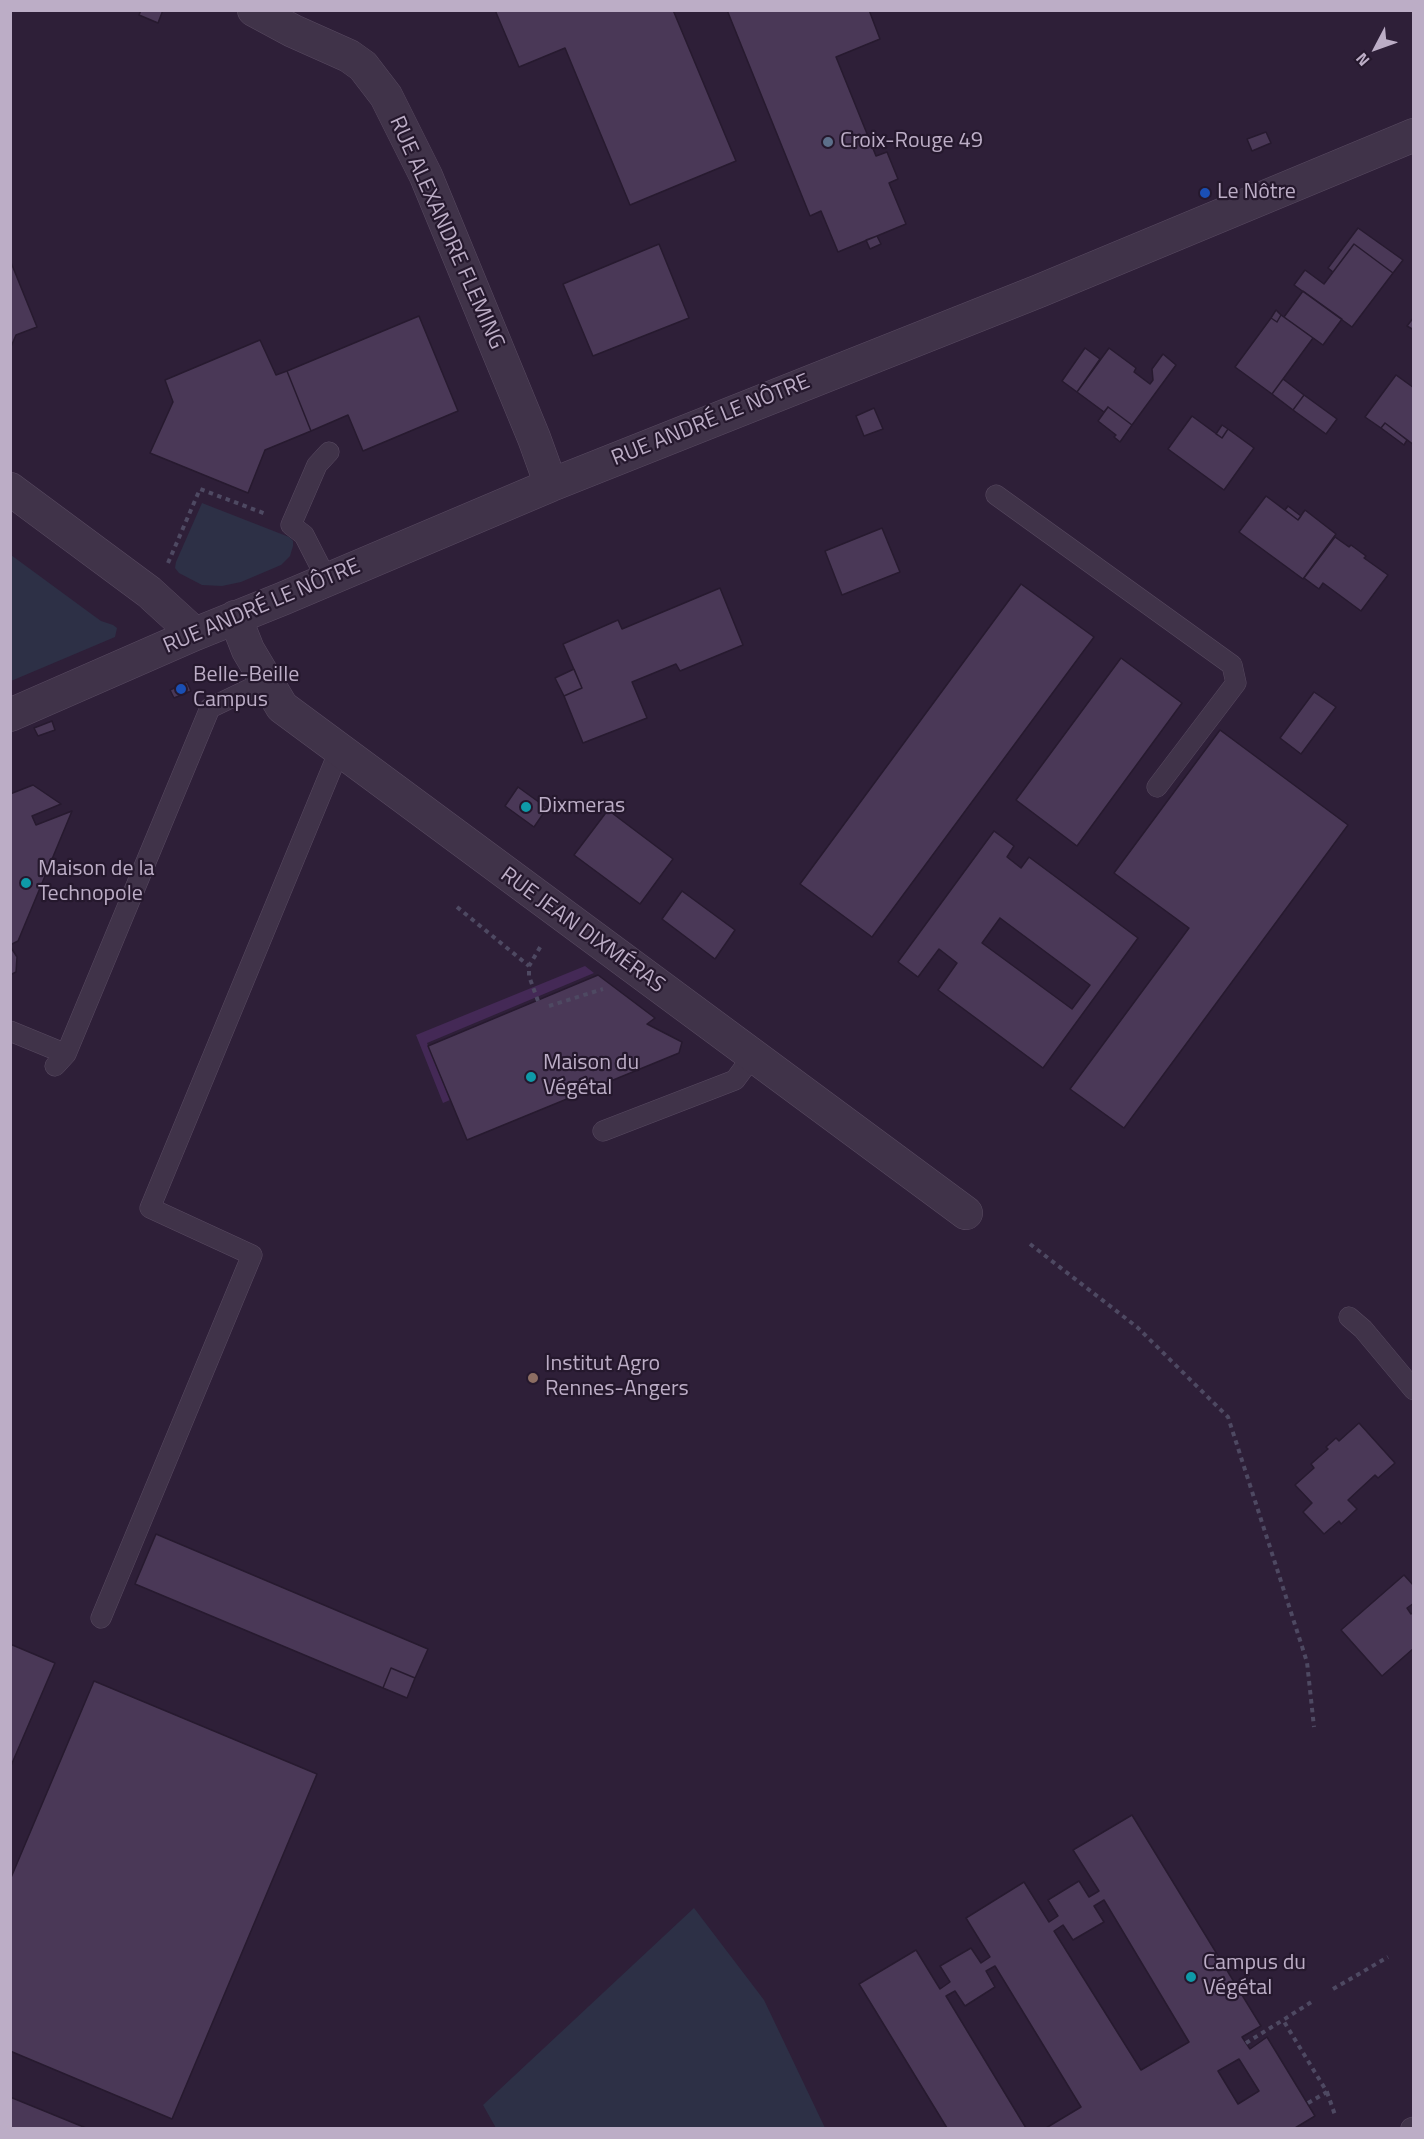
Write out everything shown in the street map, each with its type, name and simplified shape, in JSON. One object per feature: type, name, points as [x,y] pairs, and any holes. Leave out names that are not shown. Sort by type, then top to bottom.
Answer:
[{"type":"street","name":"RUE ALEXANDRE FLEMING","points":[[254,10],[293,31],[349,56],[363,66],[386,96],[426,176],[534,438],[551,485]]},
{"type":"street","name":"RUE ANDRÉ LE NÔTRE","points":[[10,715],[195,634],[551,485],[1039,291],[1413,135]]},
{"type":"street","points":[[10,489],[149,592],[195,634]]},
{"type":"street","name":"RUE JEAN DIXMÉRAS","points":[[235,617],[242,639],[282,707],[752,1057],[966,1213]]},
{"type":"lane","points":[[327,580],[304,535],[291,525],[317,465],[329,452]]},
{"type":"lane","points":[[996,495],[1232,665],[1236,682],[1156,787]]},
{"type":"lane","points":[[10,1031],[61,1060],[210,708],[266,681]]},
{"type":"lane","points":[[101,1618],[252,1255],[150,1208],[339,751]]},
{"type":"lane","points":[[603,1131],[735,1080],[752,1057]]},
{"type":"lane","points":[[1349,1317],[1363,1329],[1413,1390]]},
{"type":"path","points":[[163,574],[200,489],[291,525]]},
{"type":"path","points":[[457,907],[529,966]]},
{"type":"path","points":[[537,999],[529,976],[529,966],[545,940]]},
{"type":"path","points":[[549,1006],[611,987]]},
{"type":"path","points":[[1030,1244],[1137,1327],[1228,1417],[1307,1662],[1314,1727]]},
{"type":"path","points":[[1334,1989],[1388,1957]]},
{"type":"path","points":[[1246,2043],[1313,2001]]},
{"type":"path","points":[[1283,2020],[1327,2092],[1335,2115]]},
{"type":"path","points":[[1308,2103],[1327,2092]]},
{"type":"shaded area","points":[[202,503],[289,537],[293,541],[290,556],[281,565],[241,582],[222,586],[202,585],[179,573],[175,568],[176,562]]},
{"type":"shaded area","points":[[11,555],[101,621],[117,628],[115,637],[11,681]]},
{"type":"shaded area","points":[[585,966],[594,973],[427,1043],[450,1100],[443,1103],[416,1035]]},
{"type":"shaded area","points":[[694,1908],[764,2000],[825,2128],[496,2128],[483,2105]]},
{"type":"building","points":[[141,10],[163,10],[158,23],[139,15]]},
{"type":"building","points":[[495,10],[673,10],[736,161],[630,205],[565,48],[519,67]]},
{"type":"building","points":[[727,10],[869,10],[880,39],[836,57],[876,156],[887,152],[898,179],[889,183],[906,224],[838,252],[821,211],[810,216]]},
{"type":"building","points":[[1266,132],[1271,143],[1252,151],[1247,139]]},
{"type":"building","points":[[1358,228],[1403,260],[1393,273],[1354,244],[1333,272],[1328,268]]},
{"type":"building","points":[[877,236],[881,244],[870,249],[866,240]]},
{"type":"building","points":[[659,244],[689,318],[593,356],[563,284]]},
{"type":"building","points":[[1354,244],[1393,273],[1352,327],[1294,285],[1305,270],[1324,284]]},
{"type":"building","points":[[10,260],[37,327],[16,335],[10,349]]},
{"type":"building","points":[[1303,291],[1342,319],[1323,345],[1284,317]]},
{"type":"building","points":[[1276,310],[1281,315],[1277,322],[1271,318]]},
{"type":"building","points":[[1281,315],[1313,338],[1272,394],[1235,367],[1271,318],[1277,322]]},
{"type":"building","points":[[419,316],[458,411],[363,451],[348,415],[311,431],[287,371]]},
{"type":"building","points":[[1414,317],[1414,330],[1407,326]]},
{"type":"building","points":[[260,340],[276,375],[287,371],[311,431],[265,450],[248,493],[150,453],[173,402],[165,380]]},
{"type":"building","points":[[1085,348],[1100,359],[1077,392],[1062,381]]},
{"type":"building","points":[[1109,348],[1136,368],[1134,372],[1150,384],[1153,380],[1152,369],[1163,354],[1176,365],[1132,425],[1108,407],[1104,412],[1077,392]]},
{"type":"building","points":[[1396,375],[1414,388],[1414,445],[1385,423],[1381,428],[1365,417]]},
{"type":"building","points":[[1283,379],[1304,395],[1293,410],[1272,394]]},
{"type":"building","points":[[1304,395],[1337,419],[1326,434],[1293,410]]},
{"type":"building","points":[[1108,407],[1132,425],[1120,442],[1114,437],[1116,435],[1098,421]]},
{"type":"building","points":[[874,408],[883,429],[864,436],[856,416]]},
{"type":"building","points":[[1192,416],[1222,438],[1228,429],[1254,448],[1224,490],[1168,449]]},
{"type":"building","points":[[1385,423],[1407,440],[1404,445],[1381,428]]},
{"type":"building","points":[[1222,425],[1228,429],[1222,438],[1216,434]]},
{"type":"building","points":[[1266,496],[1298,520],[1305,510],[1336,534],[1303,579],[1239,532]]},
{"type":"building","points":[[1288,506],[1301,516],[1298,520],[1285,510]]},
{"type":"building","points":[[882,528],[900,572],[842,595],[825,551]]},
{"type":"building","points":[[1335,537],[1349,547],[1351,545],[1366,556],[1364,558],[1388,575],[1361,611],[1323,583],[1319,589],[1304,578]]},
{"type":"building","points":[[1021,584],[1094,637],[872,937],[800,884]]},
{"type":"building","points":[[720,588],[743,645],[680,671],[676,664],[632,682],[647,718],[583,743],[564,696],[582,688],[563,644],[618,620],[622,629]]},
{"type":"building","points":[[1121,658],[1182,703],[1077,846],[1016,800]]},
{"type":"building","points":[[574,669],[582,688],[564,696],[555,678]]},
{"type":"building","points":[[187,682],[191,691],[174,698],[170,690]]},
{"type":"building","points":[[1314,692],[1336,707],[1301,754],[1280,738]]},
{"type":"building","points":[[52,721],[55,730],[38,736],[34,728]]},
{"type":"building","points":[[1220,730],[1348,825],[1124,1128],[1070,1089],[1189,928],[1114,873]]},
{"type":"building","name":"Maison de la Technopole","points":[[33,785],[61,804],[32,816],[36,825],[72,811],[18,941],[10,945],[10,794]]},
{"type":"building","name":"Dixmeras","points":[[518,787],[547,808],[534,827],[505,806]]},
{"type":"building","points":[[608,810],[673,859],[640,904],[574,855]]},
{"type":"building","points":[[994,831],[1014,846],[1007,857],[1021,868],[1029,857],[1138,938],[1043,1068],[938,990],[957,963],[939,949],[918,977],[898,962]],"holes":[[[1000,918],[1090,985],[1072,1009],[982,943]]]},
{"type":"building","points":[[682,891],[735,930],[715,959],[662,919]]},
{"type":"building","name":"Maison de la Technopole","points":[[10,946],[17,957],[16,972],[10,975]]},
{"type":"building","name":"Maison du Végétal","points":[[598,975],[655,1018],[647,1024],[682,1042],[679,1053],[467,1140],[428,1046]]},
{"type":"building","points":[[1359,1423],[1395,1463],[1378,1478],[1375,1475],[1348,1500],[1357,1509],[1341,1524],[1339,1521],[1324,1534],[1303,1512],[1312,1503],[1295,1485],[1314,1468],[1311,1464],[1328,1449],[1326,1447],[1336,1438],[1339,1441]]},
{"type":"building","points":[[156,1534],[428,1649],[415,1678],[391,1668],[383,1688],[135,1584]]},
{"type":"building","points":[[1404,1575],[1414,1586],[1414,1603],[1407,1608],[1411,1614],[1414,1612],[1414,1648],[1382,1676],[1341,1630]]},
{"type":"building","points":[[10,1644],[55,1663],[10,1768]]},
{"type":"building","points":[[391,1668],[415,1678],[407,1698],[383,1688]]},
{"type":"building","points":[[94,1681],[317,1774],[172,2119],[10,2051],[10,1880]]},
{"type":"building","name":"Campus du Végétal","points":[[1132,1815],[1261,2026],[1242,2037],[1250,2049],[1267,2037],[1315,2116],[1295,2128],[1046,2128],[1081,2107],[995,1966],[986,1971],[995,1987],[965,2006],[955,1991],[946,1996],[1026,2128],[947,2128],[859,1984],[916,1950],[940,1989],[950,1982],[940,1966],[971,1948],[981,1963],[990,1957],[966,1918],[1024,1882],[1049,1922],[1058,1916],[1048,1900],[1079,1881],[1089,1897],[1099,1891],[1073,1850]],"holes":[[[1104,1900],[1189,2042],[1141,2070],[1054,1931],[1063,1925],[1073,1940],[1104,1922],[1094,1906]],[[1239,2059],[1259,2091],[1238,2104],[1218,2071]]]},
{"type":"building","points":[[10,2097],[86,2128],[10,2128]]},
{"type":"place","name":"Croix-Rouge 49","points":[[828,142]]},
{"type":"place","name":"Le Nôtre","points":[[1205,193]]},
{"type":"place","name":"Belle-Beille Campus","points":[[181,689]]},
{"type":"place","name":"Dixmeras","points":[[526,807]]},
{"type":"place","name":"Maison de la Technopole","points":[[26,883]]},
{"type":"place","name":"Maison du Végétal","points":[[531,1077]]},
{"type":"place","name":"Institut Agro Rennes-Angers","points":[[533,1378]]},
{"type":"place","name":"Campus du Végétal","points":[[1191,1977]]}]
